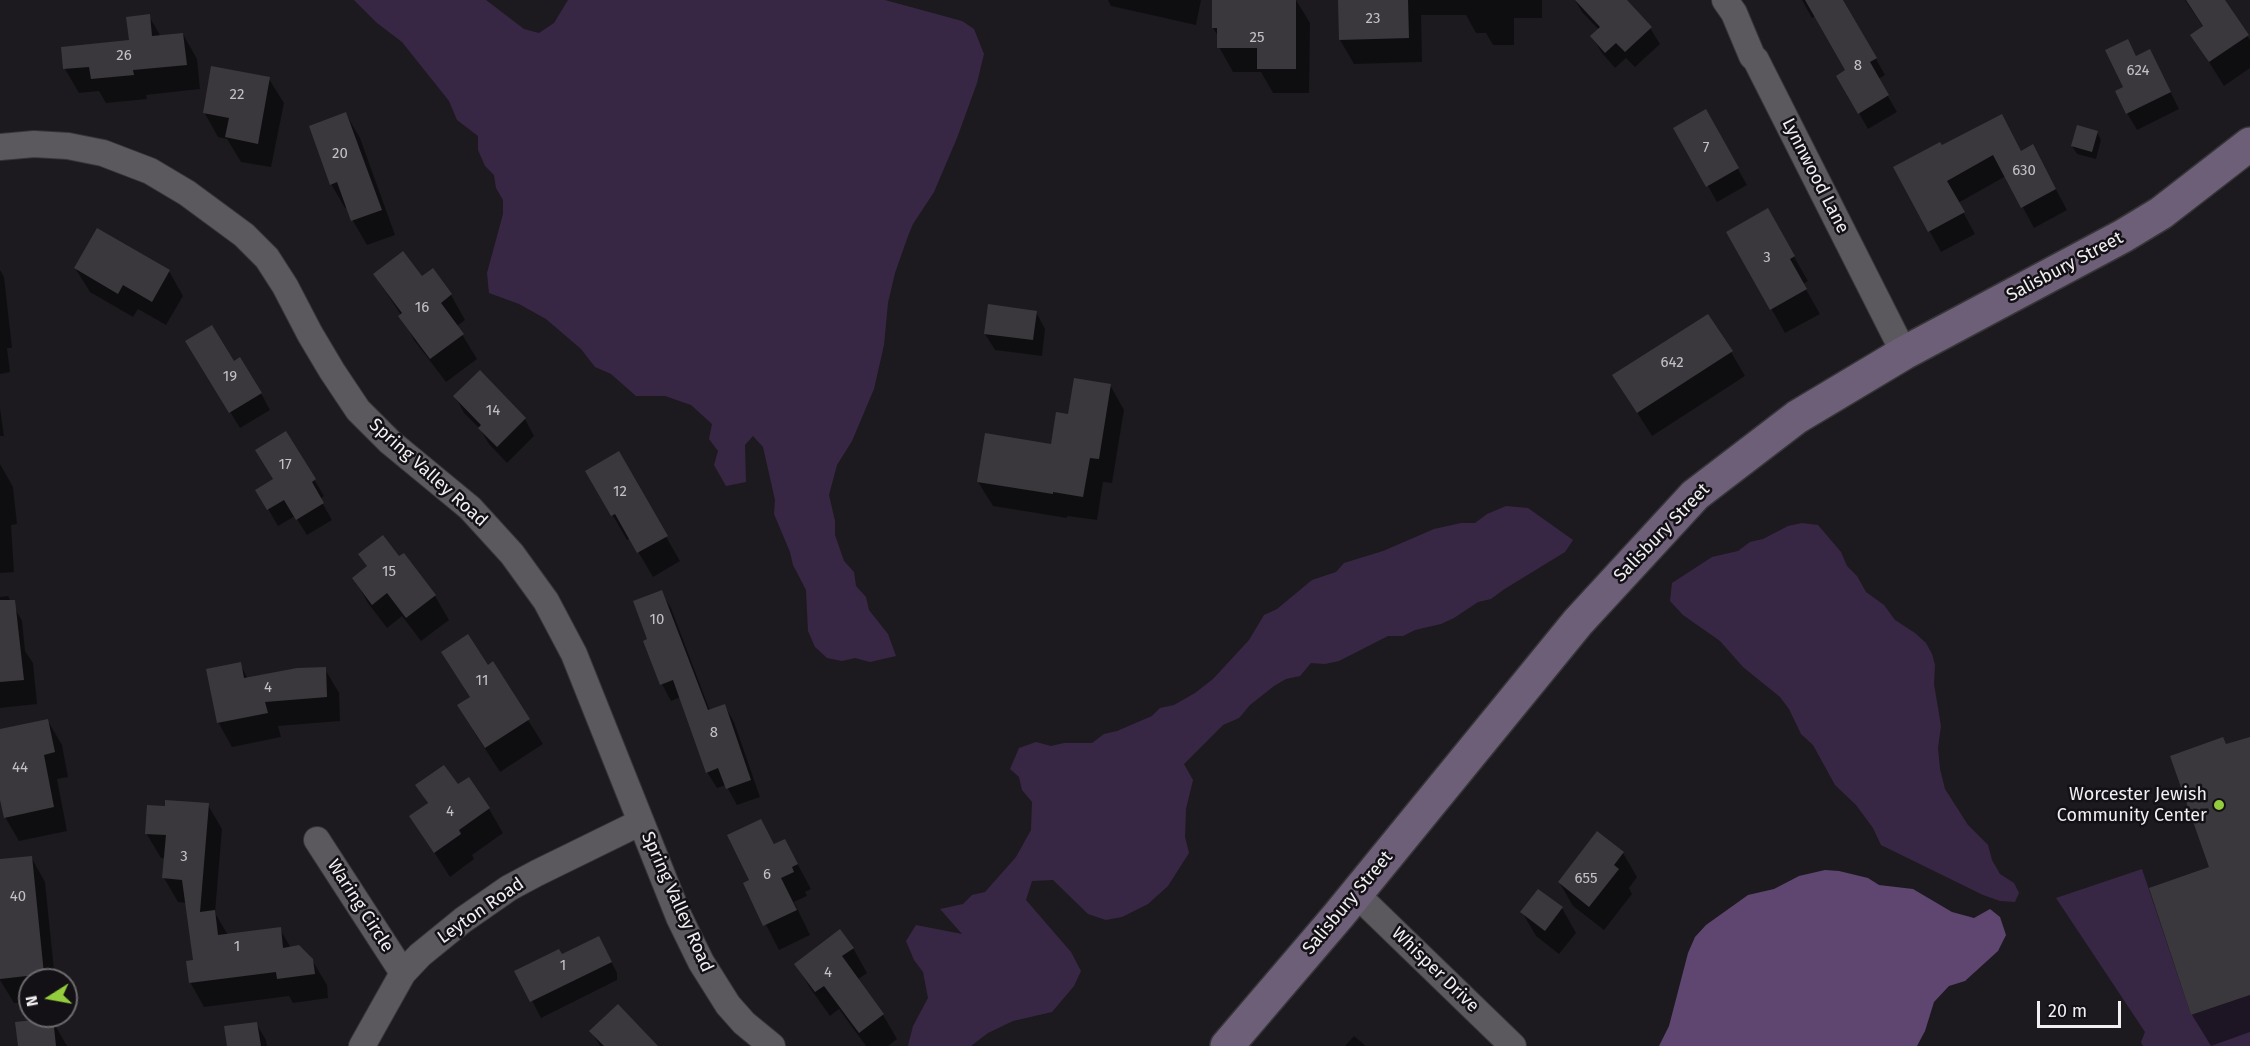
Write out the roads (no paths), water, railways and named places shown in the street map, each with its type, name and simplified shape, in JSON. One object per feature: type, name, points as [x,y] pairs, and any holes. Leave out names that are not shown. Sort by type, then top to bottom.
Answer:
[{"type":"main road","name":"Salisbury Street","points":[[1227,1046],[1356,894],[1578,622],[1695,495],[1797,417],[1904,353],[2132,231],[2192,190],[2250,144]]},
{"type":"street","name":"Lynnwood Lane","points":[[1725,0],[1734,13],[1752,56],[1904,353]]},
{"type":"street","name":"Spring Valley Road","points":[[0,147],[34,144],[68,146],[103,153],[150,171],[244,236],[267,258],[285,286],[309,334],[358,410],[390,442],[470,508],[512,554],[536,585],[574,654],[679,917],[713,984],[744,1023],[772,1046]]},
{"type":"street","name":"Leyton Road","points":[[362,1046],[403,973],[420,955],[463,920],[509,888],[641,822]]},
{"type":"street","name":"Waring Circle","points":[[317,840],[403,973]]},
{"type":"street","name":"Whisper Drive","points":[[1356,894],[1513,1046]]},
{"type":"place","name":"Worcester Jewish Community Center","points":[[2219,805]]}]
